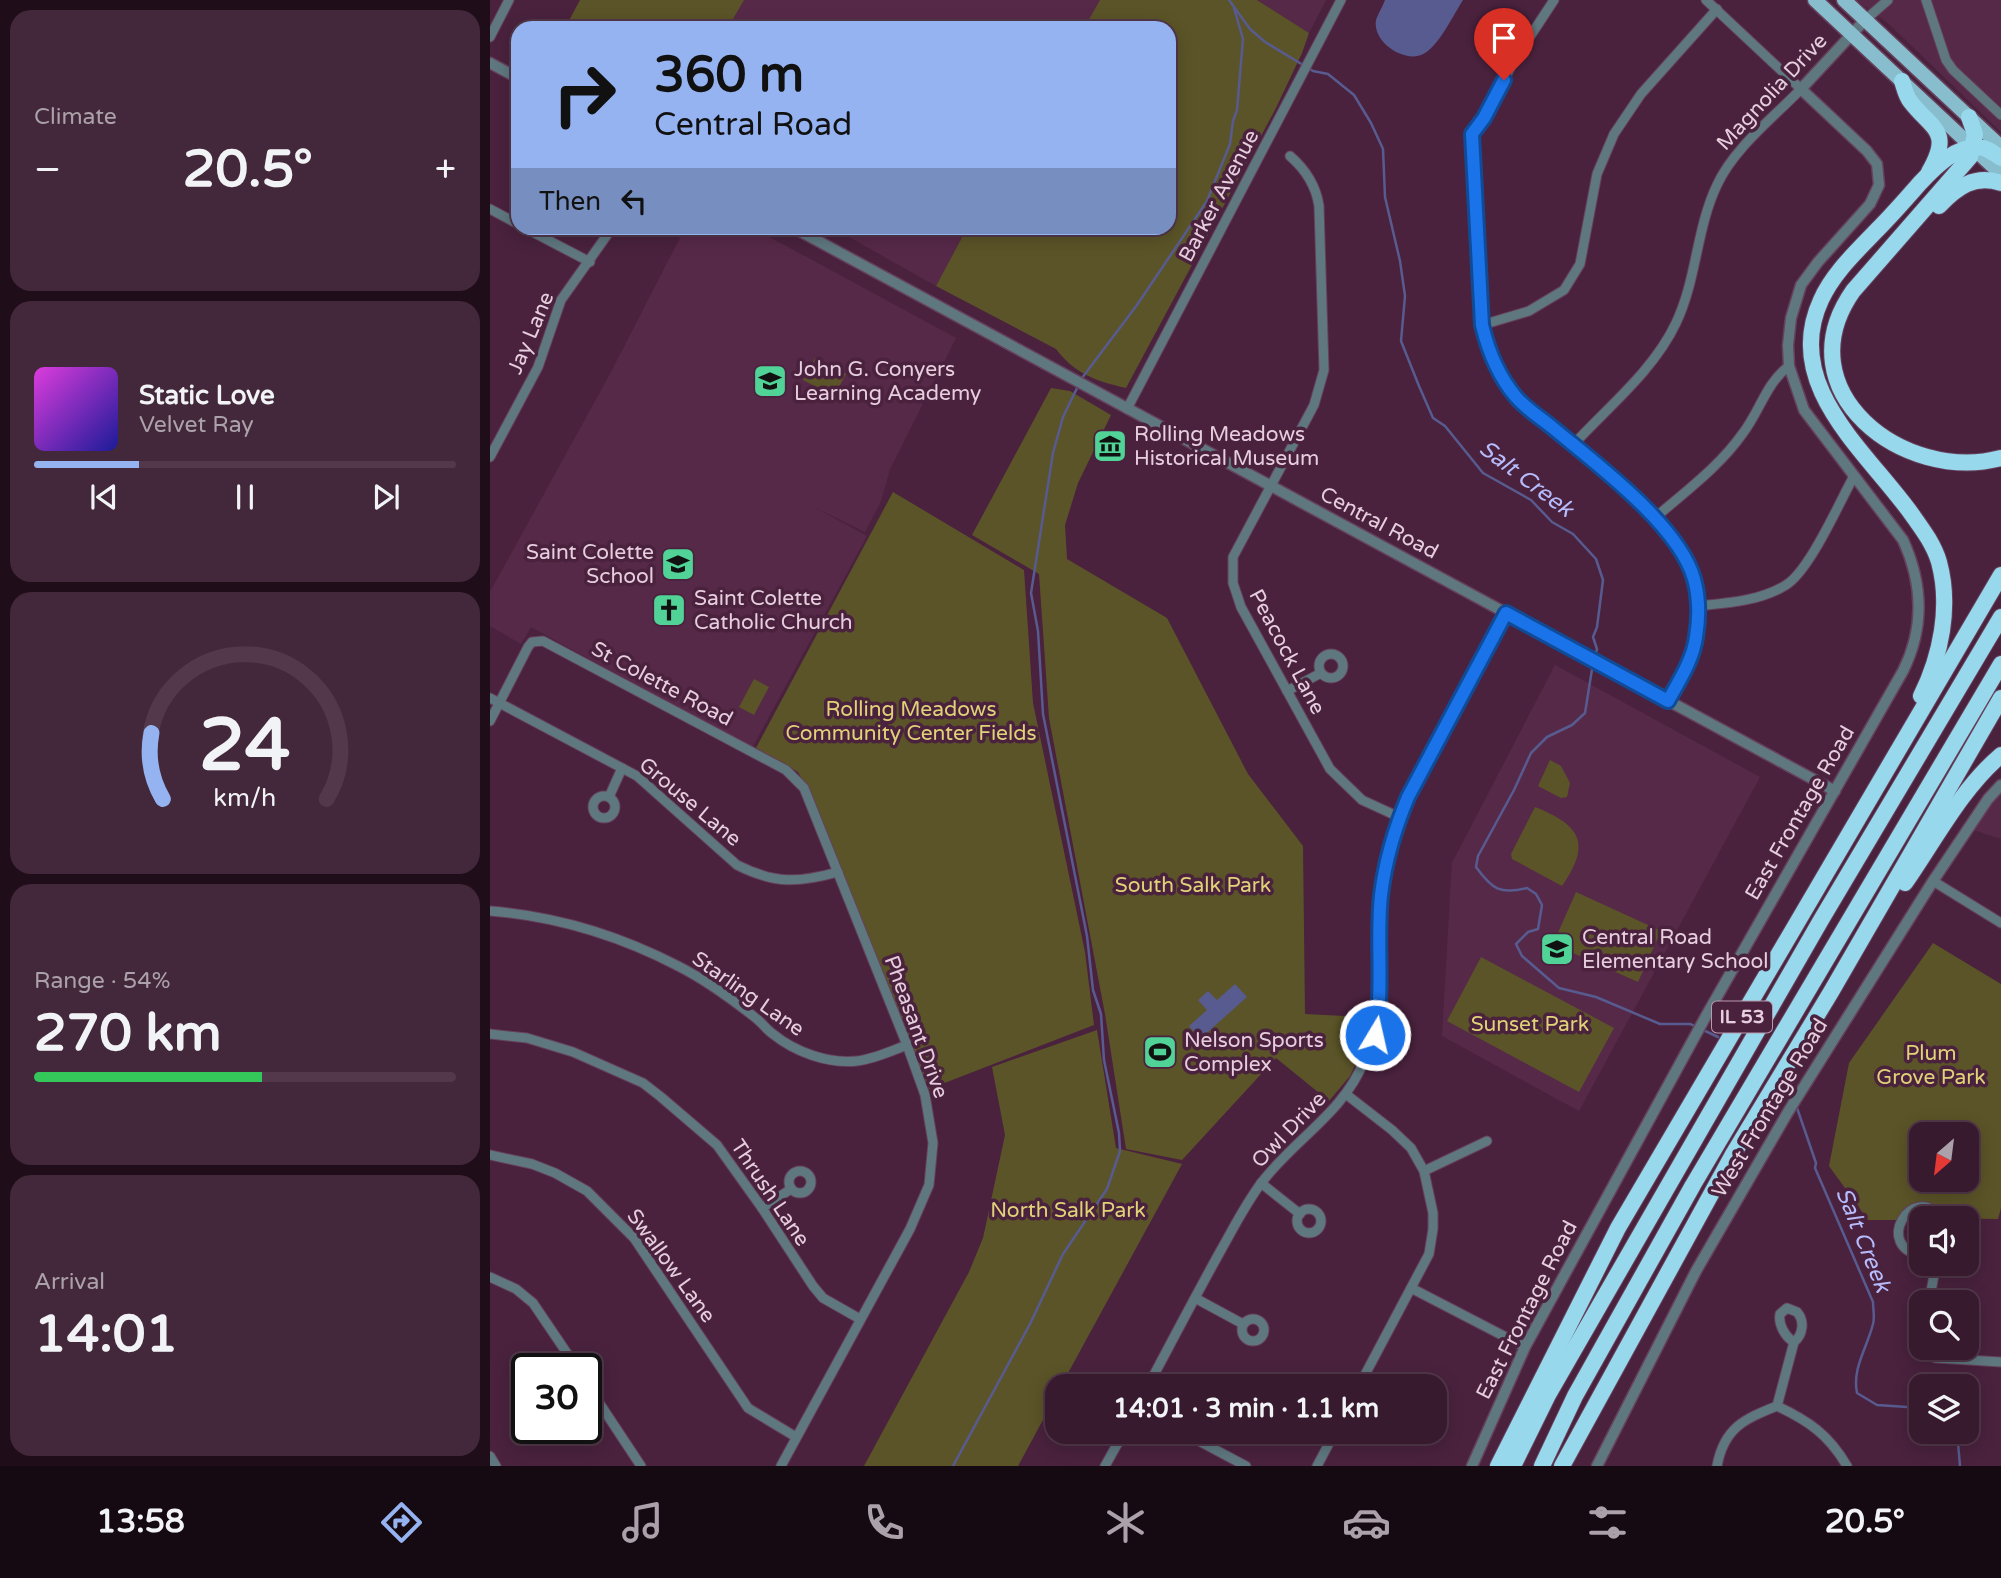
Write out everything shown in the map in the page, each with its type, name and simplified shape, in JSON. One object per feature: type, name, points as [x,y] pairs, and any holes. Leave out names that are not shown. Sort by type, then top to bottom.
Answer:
[{"type":"highway","points":[[1902,80],[1909,100],[1932,123],[1938,135],[1938,153],[1925,178]]},
{"type":"highway","points":[[1969,117],[1975,134],[1970,157],[1844,303],[1832,339],[1832,361],[1843,395],[1866,424],[1894,443],[1913,452],[1958,463],[2001,458]]},
{"type":"highway","points":[[1870,799],[1926,685],[1941,636],[1943,584],[1938,560],[1922,528],[1824,399],[1814,376],[1811,335],[1816,311],[1830,284],[1852,255],[1925,178],[1951,156],[1973,148],[1984,148],[2001,158]]},
{"type":"highway","points":[[1884,258],[1912,236],[1944,201],[1966,183],[1984,179],[2001,183]]},
{"type":"highway","name":"IL 53","points":[[1499,1466],[1618,1228],[2001,575]]},
{"type":"highway","name":"IL 53","points":[[1513,1466],[1548,1395],[1677,1170],[1821,920],[2001,617]]},
{"type":"highway","name":"IL 53","points":[[1542,1466],[1576,1396],[1693,1185],[2001,664]]},
{"type":"highway","name":"IL 53","points":[[1562,1466],[1732,1156],[1831,992],[2001,698]]},
{"type":"highway","points":[[1831,992],[1970,788],[1984,770],[2001,755]]},
{"type":"main road","points":[[1815,0],[2001,174]]},
{"type":"main road","points":[[1844,0],[2001,147]]},
{"type":"street","points":[[490,37],[509,0]]},
{"type":"street","name":"Barker Avenue","points":[[1127,409],[1342,0]]},
{"type":"street","points":[[1554,0],[1514,61],[1484,118],[1472,134],[1482,325],[1487,344],[1500,372],[1516,398],[1656,517],[1676,544],[1694,577],[1698,606],[1696,639],[1686,668],[1668,701]]},
{"type":"street","points":[[1706,0],[1801,89]]},
{"type":"street","points":[[1865,20],[1888,0]]},
{"type":"street","points":[[1926,0],[1946,60],[1953,70],[2001,115]]},
{"type":"street","points":[[1482,325],[1529,311],[1564,290],[1580,264],[1597,174],[1614,135],[1641,94],[1717,9]]},
{"type":"street","name":"Magnolia Drive","points":[[1573,444],[1661,350],[1676,324],[1688,294],[1717,184],[1740,151],[1865,20]]},
{"type":"street","points":[[490,63],[511,74]]},
{"type":"street","name":"East Frontage Road","points":[[1472,1466],[1525,1347],[1706,1016],[1909,660],[1914,644],[1920,611],[1916,576],[1903,540],[1804,410],[1789,366],[1791,318],[1801,285],[1818,262],[1870,205],[1877,195],[1879,175],[1877,164],[1867,151],[1801,89]]},
{"type":"street","name":"Peacock Lane","points":[[1290,156],[1308,176],[1317,195],[1324,370],[1314,405],[1233,557],[1231,573],[1241,607],[1330,769],[1362,800],[1399,817]]},
{"type":"street","points":[[490,209],[511,220]]},
{"type":"street","points":[[538,235],[590,262]]},
{"type":"street","name":"Jay Lane","points":[[490,457],[538,367],[561,300],[607,235]]},
{"type":"street","name":"Central Road","points":[[807,235],[1835,791]]},
{"type":"street","points":[[1656,517],[1726,455],[1744,432],[1772,382],[1789,366]]},
{"type":"street","points":[[1698,606],[1758,597],[1787,584],[1808,560],[1854,476]]},
{"type":"street","name":"Owl Drive","points":[[1154,1374],[1261,1184],[1286,1155],[1347,1095],[1364,1063],[1377,1024],[1381,993],[1381,896],[1399,817],[1506,613]]},
{"type":"street","name":"St Colette Road","points":[[499,703],[528,647],[537,640],[549,642],[768,761]]},
{"type":"street","points":[[1287,691],[1321,673]]},
{"type":"street","name":"Grouse Lane","points":[[490,698],[637,776],[737,865],[756,874],[790,881],[806,881],[838,873]]},
{"type":"street","points":[[490,721],[499,703]]},
{"type":"street","name":"Pheasant Drive","points":[[768,761],[786,770],[804,788],[907,1045],[925,1095],[933,1143],[929,1185],[910,1229],[781,1466]]},
{"type":"street","points":[[609,797],[622,768]]},
{"type":"street","name":"West Frontage Road","points":[[1597,1466],[1696,1271],[1788,1112],[1933,881],[1988,799],[2001,785]]},
{"type":"street","points":[[1933,881],[2001,923]]},
{"type":"street","name":"Starling Lane","points":[[490,911],[509,912],[583,928],[621,940],[679,966],[707,983],[772,1033],[802,1052],[837,1061],[855,1061],[907,1045]]},
{"type":"street","name":"Thrush Lane","points":[[490,1034],[527,1038],[573,1052],[643,1083],[717,1145],[813,1286],[823,1297],[860,1319]]},
{"type":"street","points":[[1347,1095],[1411,1148],[1424,1171],[1433,1213],[1429,1254],[1365,1374]]},
{"type":"street","points":[[1424,1171],[1487,1141]]},
{"type":"street","name":"Swallow Lane","points":[[490,1155],[532,1164],[587,1191],[634,1238],[748,1408],[796,1437]]},
{"type":"street","points":[[1261,1184],[1300,1213]]},
{"type":"street","points":[[762,1208],[791,1189]]},
{"type":"street","points":[[1909,1212],[1902,1217],[1898,1232],[1899,1240],[1909,1252]]},
{"type":"street","points":[[490,1278],[516,1289],[533,1303],[567,1353]]},
{"type":"street","points":[[1411,1288],[1525,1347]]},
{"type":"street","points":[[1195,1298],[1243,1324]]},
{"type":"street","points":[[1777,1406],[1794,1342]]},
{"type":"street","points":[[1968,1360],[2001,1362]]},
{"type":"street","points":[[1717,1466],[1721,1446],[1734,1428],[1750,1417],[1777,1406],[1806,1420],[1836,1447],[1847,1466]]},
{"type":"street","points":[[602,1408],[640,1466]]},
{"type":"street","points":[[1105,1466],[1117,1444]]},
{"type":"street","points":[[1205,1444],[1246,1466]]},
{"type":"street","points":[[1317,1466],[1329,1444]]},
{"type":"street","points":[[490,1456],[496,1466]]},
{"type":"shaded area","points":[[744,0],[1100,0],[1088,21],[732,21]]},
{"type":"shaded area","points":[[1257,0],[1326,0],[1309,33]]},
{"type":"shaded area","points":[[1856,0],[2001,0],[2001,132],[1888,23]]},
{"type":"shaded area","points":[[681,235],[766,235],[956,338],[890,469],[881,501],[865,532],[814,507],[867,536],[752,748],[531,627],[521,644],[490,626],[490,592],[610,374]]},
{"type":"shaded area","points":[[845,235],[963,235],[936,286]]},
{"type":"shaded area","name":"Central Road Elementary School","points":[[1555,665],[1760,777],[1579,1111],[1442,1036],[1452,863]]},
{"type":"shaded area","points":[[2001,785],[2001,839],[1968,828]]},
{"type":"green space","points":[[580,0],[744,0],[732,21],[569,21]]},
{"type":"green space","points":[[1100,0],[1257,0],[1309,33],[1275,110],[1126,388],[1087,375],[1071,365],[1056,349],[936,286],[963,235],[1176,235],[1176,21],[1088,21]]},
{"type":"green space","points":[[815,358],[846,374],[834,396],[803,380]]},
{"type":"green space","name":"South Salk Park","points":[[1051,388],[1070,391],[1111,415],[1078,483],[1065,525],[1067,559],[1167,618],[1248,774],[1303,846],[1305,1014],[1364,1017],[1366,1042],[1350,1076],[1329,1101],[1276,1058],[1182,1160],[1126,1149],[1105,1014],[1049,718],[1039,574],[972,535]]},
{"type":"green space","name":"Rolling Meadows Community Center Fields","points":[[893,492],[1024,570],[1033,703],[1085,952],[1094,1025],[929,1089],[821,817],[798,772],[756,748]]},
{"type":"green space","points":[[754,679],[769,687],[754,715],[739,707]]},
{"type":"green space","points":[[1550,760],[1561,766],[1570,783],[1567,797],[1561,798],[1538,786]]},
{"type":"green space","points":[[1535,807],[1562,821],[1577,837],[1577,858],[1562,886],[1512,859],[1511,854]]},
{"type":"green space","points":[[1576,892],[1661,931],[1638,982],[1553,944]]},
{"type":"green space","name":"Plum Grove Park","points":[[1933,943],[2001,984],[2001,1208],[1998,1219],[1979,1219],[1979,1206],[1909,1206],[1909,1220],[1868,1220],[1829,1166],[1849,1063]]},
{"type":"green space","name":"Sunset Park","points":[[1481,957],[1614,1028],[1579,1092],[1447,1021]]},
{"type":"green space","name":"North Salk Park","points":[[1097,1030],[1116,1148],[1182,1164],[1068,1374],[1045,1374],[1045,1416],[1018,1466],[864,1466],[969,1272],[983,1238],[1005,1135],[992,1067]]},
{"type":"water","points":[[1385,0],[1463,0],[1430,49],[1418,56],[1409,56],[1392,50],[1379,37],[1376,20]]},
{"type":"water","points":[[1235,984],[1247,997],[1200,1039],[1189,1026],[1207,1010],[1198,1000],[1208,991],[1217,1000]]},
{"type":"waterway","name":"Salt Creek","points":[[1229,0],[1250,29],[1265,42],[1313,71],[1328,74],[1354,95],[1371,123],[1383,149],[1385,197],[1405,296],[1401,341],[1419,386],[1433,418],[1445,426],[1483,473],[1531,500],[1552,522],[1573,534],[1596,559],[1603,580],[1597,627],[1593,637],[1597,649],[1595,657]]},
{"type":"waterway","points":[[1082,378],[1137,305],[1207,201],[1230,144],[1237,110],[1243,39],[1234,8]]},
{"type":"waterway","points":[[953,1466],[1030,1324],[1063,1254],[1107,1189],[1120,1151],[1119,1133],[1104,1060],[1101,1014],[1093,990],[1087,936],[1043,714],[1038,631],[1031,593],[1053,453],[1063,417],[1079,384]]},
{"type":"waterway","name":"Salt Creek","points":[[1593,663],[1585,713],[1572,725],[1547,737],[1531,753],[1478,856],[1476,867],[1487,881],[1497,888],[1510,891],[1527,888],[1536,894],[1542,905],[1538,929],[1528,932],[1516,944],[1522,956],[1559,988],[1596,997],[1660,1024],[1695,1026]]},
{"type":"waterway","name":"Salt Creek","points":[[1701,1029],[1718,1037]]},
{"type":"waterway","name":"Salt Creek","points":[[1786,1079],[1793,1096]]},
{"type":"waterway","name":"Salt Creek","points":[[1796,1105],[1816,1163],[1815,1168],[1873,1302],[1874,1321],[1858,1367],[1857,1393],[1877,1405],[1909,1407]]},
{"type":"waterway","name":"Salt Creek","points":[[1958,1444],[1960,1466]]},
{"type":"place","name":"John G. Conyers Learning Academy","points":[[770,381]]},
{"type":"place","name":"Rolling Meadows Historical Museum","points":[[1110,446]]},
{"type":"place","name":"Saint Colette School","points":[[678,564]]},
{"type":"place","name":"Saint Colette Catholic Church","points":[[669,610]]},
{"type":"place","name":"Central Road Elementary School","points":[[1557,949]]},
{"type":"place","name":"Nelson Sports Complex","points":[[1160,1052]]},
{"type":"route","points":[[1375,1035],[1381,993],[1381,896],[1399,817],[1506,613],[1668,701],[1686,668],[1696,639],[1698,606],[1694,577],[1676,544],[1656,517],[1516,398],[1487,344],[1482,325],[1472,134],[1484,118],[1504,80]]}]
